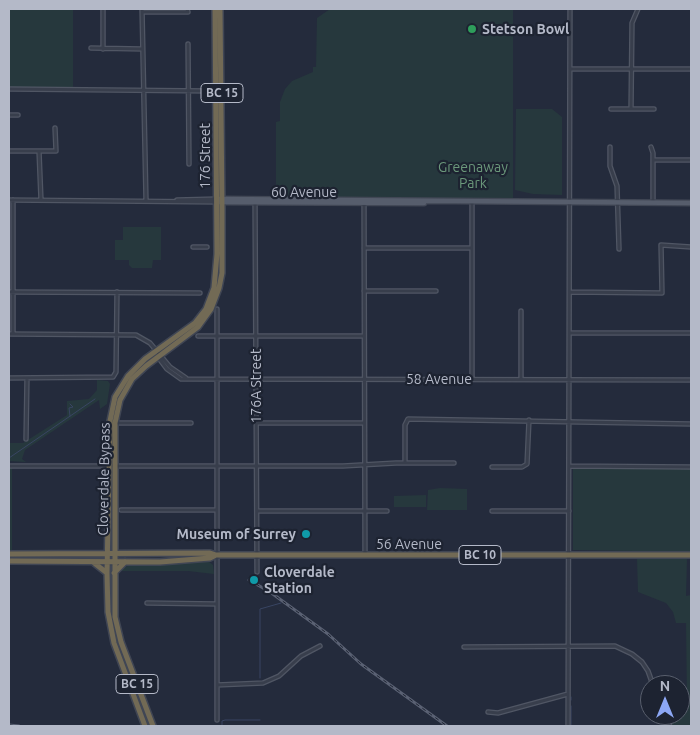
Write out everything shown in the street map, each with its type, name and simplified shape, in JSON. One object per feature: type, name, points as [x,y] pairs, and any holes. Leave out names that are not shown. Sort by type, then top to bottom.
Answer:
[{"type":"highway","name":"176 Street","points":[[215,9],[219,201],[216,274]]},
{"type":"highway","name":"BC 15","points":[[219,201],[220,9]]},
{"type":"highway","name":"Cloverdale Bypass","points":[[145,726],[114,643],[108,612],[106,573],[110,421],[115,397],[132,371],[190,334],[205,319],[216,299],[222,267],[219,201]]},
{"type":"highway","name":"Cloverdale Bypass","points":[[153,726],[121,642],[114,609],[115,423],[120,400],[129,383],[139,371],[202,315],[210,301],[216,274]]},
{"type":"highway","points":[[94,555],[108,544]]},
{"type":"highway","points":[[114,545],[130,555]]},
{"type":"highway","name":"56 Avenue","points":[[9,554],[130,555],[210,553],[216,555],[691,556]]},
{"type":"highway","name":"56 Avenue","points":[[9,561],[171,561],[210,558],[216,555]]},
{"type":"highway","points":[[93,562],[106,573]]},
{"type":"highway","points":[[114,573],[125,562]]},
{"type":"main road","name":"60 Avenue","points":[[256,201],[281,203],[325,200],[364,202]]},
{"type":"main road","name":"60 Avenue","points":[[219,201],[691,202]]},
{"type":"street","points":[[103,9],[103,49]]},
{"type":"street","points":[[568,726],[570,9]]},
{"type":"street","points":[[631,109],[632,23],[638,9]]},
{"type":"street","points":[[146,200],[142,10],[188,11]]},
{"type":"street","points":[[188,44],[189,164]]},
{"type":"street","points":[[91,48],[142,50]]},
{"type":"street","points":[[570,69],[691,70]]},
{"type":"street","points":[[9,89],[209,91],[214,87],[216,81]]},
{"type":"street","points":[[209,91],[216,97]]},
{"type":"street","points":[[611,109],[654,109]]},
{"type":"street","points":[[9,114],[18,115]]},
{"type":"street","points":[[9,151],[56,151],[55,128]]},
{"type":"street","points":[[610,147],[610,166],[617,186],[619,249]]},
{"type":"street","points":[[651,147],[653,160],[652,203]]},
{"type":"street","points":[[40,151],[41,200]]},
{"type":"street","points":[[653,160],[691,160]]},
{"type":"street","points":[[11,200],[11,334]]},
{"type":"street","name":"60 Avenue","points":[[11,200],[219,201]]},
{"type":"street","name":"176A Street","points":[[256,201],[257,572]]},
{"type":"street","points":[[364,202],[365,555]]},
{"type":"street","points":[[472,202],[472,379]]},
{"type":"street","points":[[570,292],[662,292],[661,245],[691,248]]},
{"type":"street","points":[[193,247],[208,247]]},
{"type":"street","points":[[364,248],[472,248]]},
{"type":"street","points":[[364,291],[436,291]]},
{"type":"street","points":[[11,292],[200,293]]},
{"type":"street","points":[[9,378],[109,378],[115,376],[117,292]]},
{"type":"street","points":[[216,720],[217,309]]},
{"type":"street","points":[[521,311],[521,380]]},
{"type":"street","points":[[570,333],[691,333]]},
{"type":"street","name":"58 Avenue","points":[[11,334],[138,336],[150,343],[176,376],[186,378],[691,380]]},
{"type":"street","points":[[198,336],[364,336]]},
{"type":"street","points":[[26,439],[27,378]]},
{"type":"street","points":[[405,463],[406,420],[529,420],[691,424]]},
{"type":"street","points":[[492,467],[522,467],[527,464],[529,420]]},
{"type":"street","points":[[115,423],[191,423]]},
{"type":"street","points":[[256,423],[364,423]]},
{"type":"street","points":[[9,466],[256,467],[454,463]]},
{"type":"street","points":[[570,466],[691,467]]},
{"type":"street","points":[[121,510],[216,510]]},
{"type":"street","points":[[257,511],[365,510],[387,512]]},
{"type":"street","points":[[492,511],[569,511]]},
{"type":"street","points":[[147,603],[217,604]]},
{"type":"street","points":[[464,647],[608,645],[627,650],[645,666],[649,675]]},
{"type":"street","points":[[217,685],[264,684],[279,676],[302,656],[320,646]]},
{"type":"street","points":[[488,712],[498,713],[568,694]]},
{"type":"green space","points":[[9,9],[73,9],[73,88],[9,88]]},
{"type":"green space","name":"Greenaway Park","points":[[330,9],[513,9],[513,199],[276,198],[276,122],[280,121],[280,102],[285,89],[292,81],[313,72],[313,67],[316,67],[317,18]]},
{"type":"green space","points":[[516,109],[552,109],[562,117],[562,195],[533,194],[515,190]]},
{"type":"green space","points":[[123,227],[161,227],[161,260],[153,260],[152,268],[132,268],[129,265],[129,260],[115,260],[115,240],[123,240]]},
{"type":"green space","points":[[97,380],[108,381],[110,384],[107,404],[100,409],[99,400],[25,450],[22,459],[26,462],[9,461],[9,443],[23,443],[67,415],[67,401],[89,399],[97,390]]},
{"type":"green space","points":[[573,467],[691,468],[691,552],[573,550]]},
{"type":"green space","points":[[9,468],[12,468],[12,552],[9,552]]},
{"type":"green space","points":[[440,488],[467,489],[467,510],[427,510],[428,490]]},
{"type":"green space","points":[[426,495],[426,507],[394,507],[394,496]]},
{"type":"green space","points":[[637,559],[687,559],[686,596],[691,595],[691,726],[673,725],[690,725],[690,675],[687,675],[686,623],[676,623],[673,612],[666,603],[638,592]]},
{"type":"green space","points":[[208,561],[213,565],[214,574],[188,571],[119,571],[129,565],[151,566]]},
{"type":"waterway","points":[[9,458],[95,399]]},
{"type":"waterway","points":[[70,404],[73,407],[69,408],[70,416]]},
{"type":"waterway","points":[[260,678],[260,609],[281,603]]},
{"type":"waterway","points":[[571,706],[571,725]]},
{"type":"waterway","points":[[222,726],[222,721],[225,720],[260,720]]},
{"type":"railway","points":[[249,580],[270,592],[328,634],[361,664],[447,726]]},
{"type":"railway","points":[[9,725],[19,726]]},
{"type":"place","name":"Stetson Bowl","points":[[472,29]]},
{"type":"place","name":"Museum of Surrey","points":[[306,534]]},
{"type":"place","name":"Cloverdale Station","points":[[254,580]]}]
